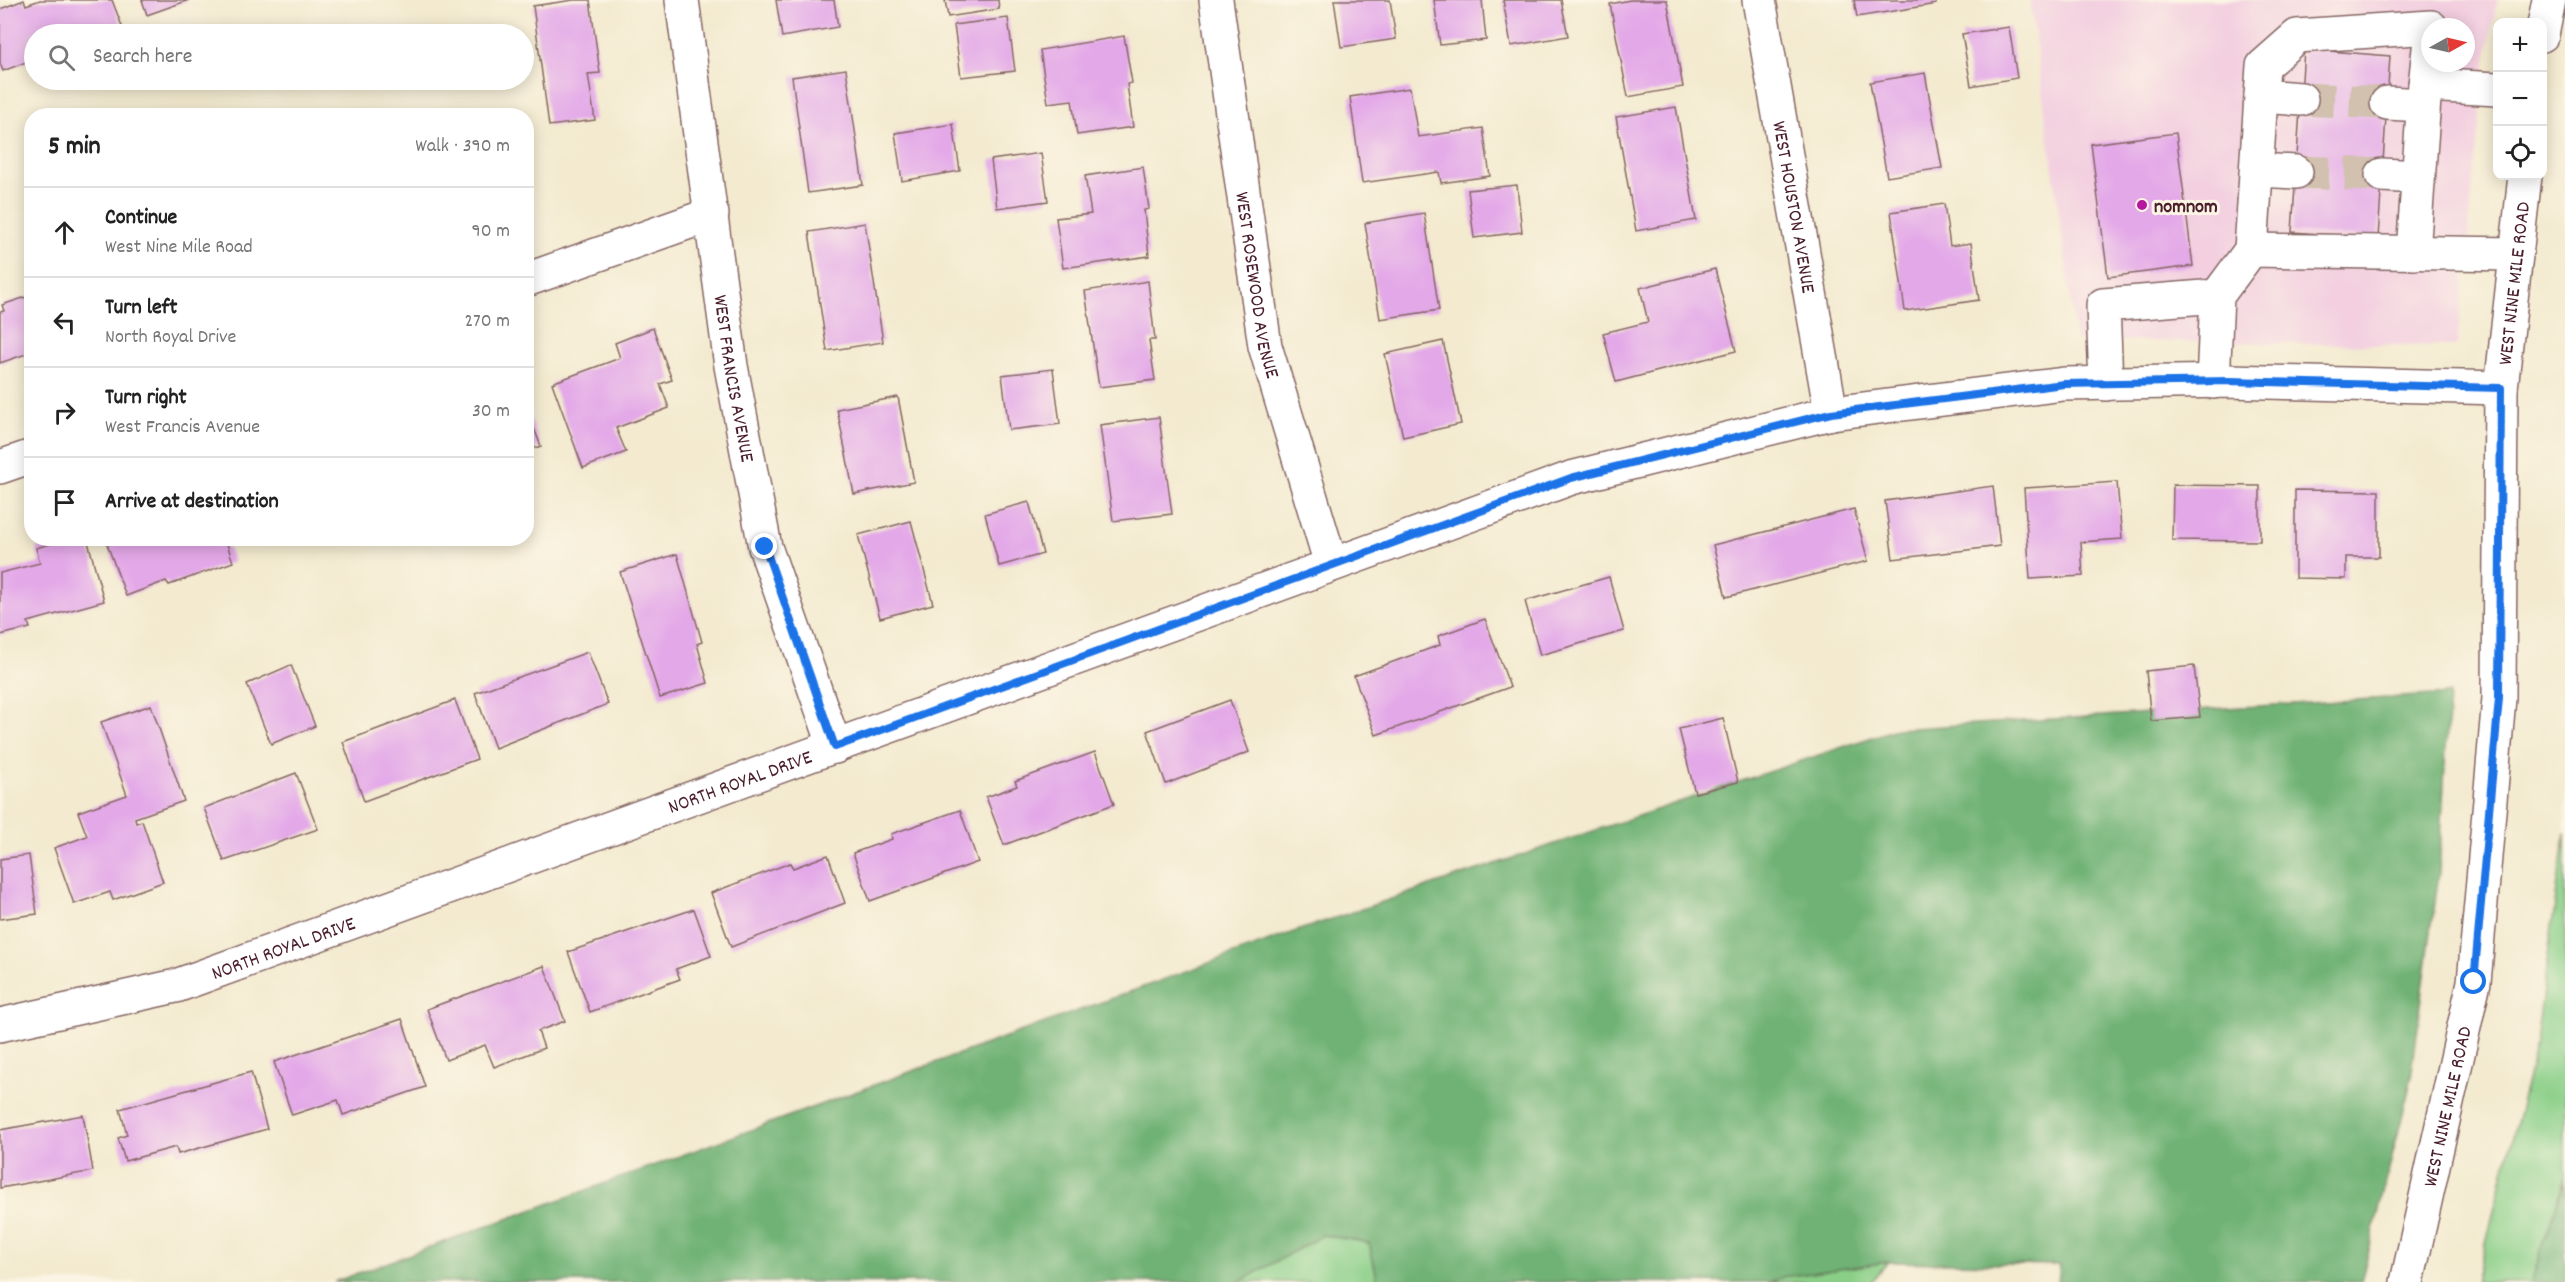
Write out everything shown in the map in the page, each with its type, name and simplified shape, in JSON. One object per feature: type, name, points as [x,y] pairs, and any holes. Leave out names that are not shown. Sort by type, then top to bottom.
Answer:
[{"type":"street","name":"WEST FRANCIS AVENUE","points":[[682,0],[731,366],[765,547],[835,747]]},
{"type":"street","name":"WEST ROSEWOOD AVENUE","points":[[1216,0],[1265,346],[1331,564]]},
{"type":"street","name":"WEST HOUSTON AVENUE","points":[[1759,0],[1831,413]]},
{"type":"street","points":[[2433,18],[2434,0]]},
{"type":"street","points":[[2545,18],[2549,0]]},
{"type":"street","points":[[2213,382],[2217,296],[2251,250],[2263,66],[2297,36],[2421,28]]},
{"type":"street","points":[[2413,253],[2427,72]]},
{"type":"street","points":[[2387,103],[2424,95],[2493,89]]},
{"type":"street","points":[[2261,96],[2301,99]]},
{"type":"street","points":[[2257,170],[2296,172]]},
{"type":"street","points":[[2382,175],[2418,177]]},
{"type":"street","name":"WEST NINE MILE ROAD","points":[[2407,1282],[2474,982],[2499,698],[2501,388],[2524,180]]},
{"type":"street","points":[[534,277],[712,214]]},
{"type":"street","points":[[2251,250],[2516,254]]},
{"type":"street","points":[[2106,384],[2103,305],[2217,296]]},
{"type":"street","name":"NORTH ROYAL DRIVE","points":[[0,1025],[176,986],[1571,478],[1831,413],[2064,384],[2213,382],[2501,388]]},
{"type":"street","points":[[0,467],[24,459]]},
{"type":"shaded area","points":[[2030,0],[2497,0],[2485,66],[2457,346],[2076,340]]},
{"type":"green space","points":[[2449,694],[2439,873],[2410,1085],[2361,1282],[2058,1282],[2060,1265],[1888,1262],[1783,1277],[1769,1282],[1378,1282],[1369,1243],[1323,1235],[1239,1282],[334,1282],[1302,929],[1896,729]]},
{"type":"green space","points":[[2565,832],[2565,1180],[2531,1282],[2476,1282],[2535,1049]]},
{"type":"green space","points":[[2565,1180],[2565,1282],[2531,1282]]},
{"type":"green space","points":[[1323,1235],[1369,1243],[1378,1282],[1239,1282]]},
{"type":"green space","points":[[1888,1262],[1871,1282],[1769,1282],[1783,1277]]},
{"type":"building","points":[[24,0],[26,5],[40,0],[112,0],[121,24],[24,24],[24,63],[3,71],[0,63],[0,9]]},
{"type":"building","points":[[142,0],[189,0],[147,15]]},
{"type":"building","points":[[590,0],[600,73],[588,74],[595,120],[549,126],[533,6]]},
{"type":"building","points":[[776,0],[834,0],[838,27],[782,37]]},
{"type":"building","points":[[945,0],[998,0],[999,9],[948,17]]},
{"type":"building","points":[[1334,0],[1390,0],[1396,39],[1341,47]]},
{"type":"building","points":[[1434,0],[1482,0],[1486,40],[1440,45]]},
{"type":"building","points":[[1503,0],[1561,0],[1568,36],[1511,46]]},
{"type":"building","points":[[1630,0],[1667,0],[1683,87],[1628,97],[1610,4]]},
{"type":"building","points":[[1854,0],[1936,0],[1936,4],[1857,17]]},
{"type":"building","points":[[1008,18],[1015,71],[961,77],[954,25]]},
{"type":"building","points":[[2009,27],[2017,78],[1971,86],[1962,34]]},
{"type":"building","points":[[1124,36],[1132,83],[1127,84],[1133,127],[1077,135],[1072,100],[1048,103],[1040,50]]},
{"type":"building","points":[[2304,49],[2390,56],[2378,238],[2292,232]]},
{"type":"building","points":[[846,69],[863,185],[808,193],[792,77]]},
{"type":"building","points":[[1925,73],[1942,168],[1887,177],[1870,82]]},
{"type":"building","points":[[1410,88],[1418,137],[1483,128],[1490,176],[1441,183],[1439,172],[1362,183],[1350,97]]},
{"type":"building","points":[[1676,107],[1696,220],[1636,231],[1616,117]]},
{"type":"building","points":[[953,124],[960,171],[902,181],[895,133]]},
{"type":"building","name":"nomnom","points":[[2176,133],[2193,266],[2108,277],[2091,144]]},
{"type":"building","points":[[1041,153],[1048,201],[997,208],[991,160]]},
{"type":"building","points":[[1143,167],[1149,209],[1144,210],[1149,256],[1063,268],[1056,218],[1091,214],[1085,176]]},
{"type":"building","points":[[1517,185],[1522,232],[1474,238],[1468,190]]},
{"type":"building","points":[[1944,204],[1950,246],[1971,243],[1979,300],[1905,311],[1891,212]]},
{"type":"building","points":[[1424,213],[1439,310],[1380,319],[1365,223]]},
{"type":"building","points":[[865,223],[883,342],[827,351],[809,232]]},
{"type":"building","points":[[1715,269],[1736,351],[1616,382],[1603,333],[1648,322],[1640,288]]},
{"type":"building","points":[[1148,281],[1155,340],[1149,340],[1155,380],[1099,387],[1085,291]]},
{"type":"building","points":[[24,298],[24,355],[0,363],[0,312],[4,311],[2,305]]},
{"type":"building","points":[[653,328],[672,380],[660,384],[669,408],[616,428],[626,452],[583,468],[552,383],[620,358],[615,343]]},
{"type":"building","points":[[1443,341],[1461,424],[1403,437],[1385,354]]},
{"type":"building","points":[[1053,369],[1060,424],[1009,430],[1002,375]]},
{"type":"building","points":[[898,397],[914,482],[854,494],[837,409]]},
{"type":"building","points":[[1159,417],[1172,514],[1113,521],[1100,425]]},
{"type":"building","points":[[534,428],[541,446],[534,448]]},
{"type":"building","points":[[2117,482],[2122,539],[2081,542],[2083,576],[2030,579],[2024,488]]},
{"type":"building","points":[[2173,485],[2260,486],[2260,541],[2172,540]]},
{"type":"building","points":[[1993,486],[2000,546],[1893,559],[1885,501]]},
{"type":"building","points":[[2295,490],[2379,491],[2379,557],[2346,557],[2346,579],[2295,578]]},
{"type":"building","points":[[1029,502],[1043,554],[999,566],[985,514]]},
{"type":"building","points":[[1854,509],[1868,561],[1726,597],[1713,545]]},
{"type":"building","points":[[911,521],[933,604],[880,618],[858,535]]},
{"type":"building","points":[[89,546],[104,601],[28,622],[30,628],[0,635],[0,573],[40,563],[36,548]]},
{"type":"building","points":[[108,546],[228,546],[233,562],[169,585],[166,581],[126,596]]},
{"type":"building","points":[[677,554],[702,642],[697,644],[708,683],[660,698],[620,572]]},
{"type":"building","points":[[1609,577],[1624,631],[1540,655],[1525,601]]},
{"type":"building","points":[[1485,619],[1510,687],[1376,735],[1354,676],[1440,645],[1438,636]]},
{"type":"building","points":[[588,652],[608,704],[495,748],[475,693]]},
{"type":"building","points":[[291,665],[315,726],[271,744],[247,684]]},
{"type":"building","points":[[2194,666],[2200,717],[2151,721],[2146,671]]},
{"type":"building","points":[[455,700],[477,759],[364,801],[343,742]]},
{"type":"building","points":[[1230,700],[1249,752],[1166,784],[1147,731]]},
{"type":"building","points":[[151,705],[184,801],[135,818],[136,823],[142,821],[163,882],[113,900],[110,892],[74,904],[54,848],[87,836],[78,812],[127,795],[101,722]]},
{"type":"building","points":[[1723,718],[1738,782],[1695,793],[1679,729]]},
{"type":"building","points":[[1095,752],[1114,804],[1004,845],[986,797],[1017,786],[1015,781]]},
{"type":"building","points":[[296,773],[318,829],[224,861],[204,808]]},
{"type":"building","points":[[960,810],[978,862],[870,901],[853,853],[892,839],[891,834]]},
{"type":"building","points":[[29,855],[37,914],[0,919],[0,859]]},
{"type":"building","points":[[828,855],[845,903],[731,947],[711,893],[790,863],[793,868]]},
{"type":"building","points":[[694,909],[711,956],[676,969],[680,979],[590,1012],[568,952]]},
{"type":"building","points":[[544,966],[565,1021],[538,1031],[544,1048],[494,1067],[485,1045],[446,1060],[427,1009]]},
{"type":"building","points":[[402,1019],[425,1087],[343,1115],[338,1100],[292,1115],[274,1062]]},
{"type":"building","points":[[251,1072],[267,1129],[178,1154],[176,1147],[125,1161],[118,1138],[127,1135],[120,1109]]},
{"type":"building","points":[[83,1115],[93,1171],[0,1188],[0,1130]]},
{"type":"tunnel","points":[[2301,99],[2387,103]]},
{"type":"tunnel","points":[[2296,172],[2382,175]]},
{"type":"place","name":"nomnom","points":[[2142,205]]},
{"type":"route","points":[[765,547],[835,747],[1571,478],[1831,413],[2064,384],[2229,381],[2501,388],[2499,698],[2474,982]]}]
